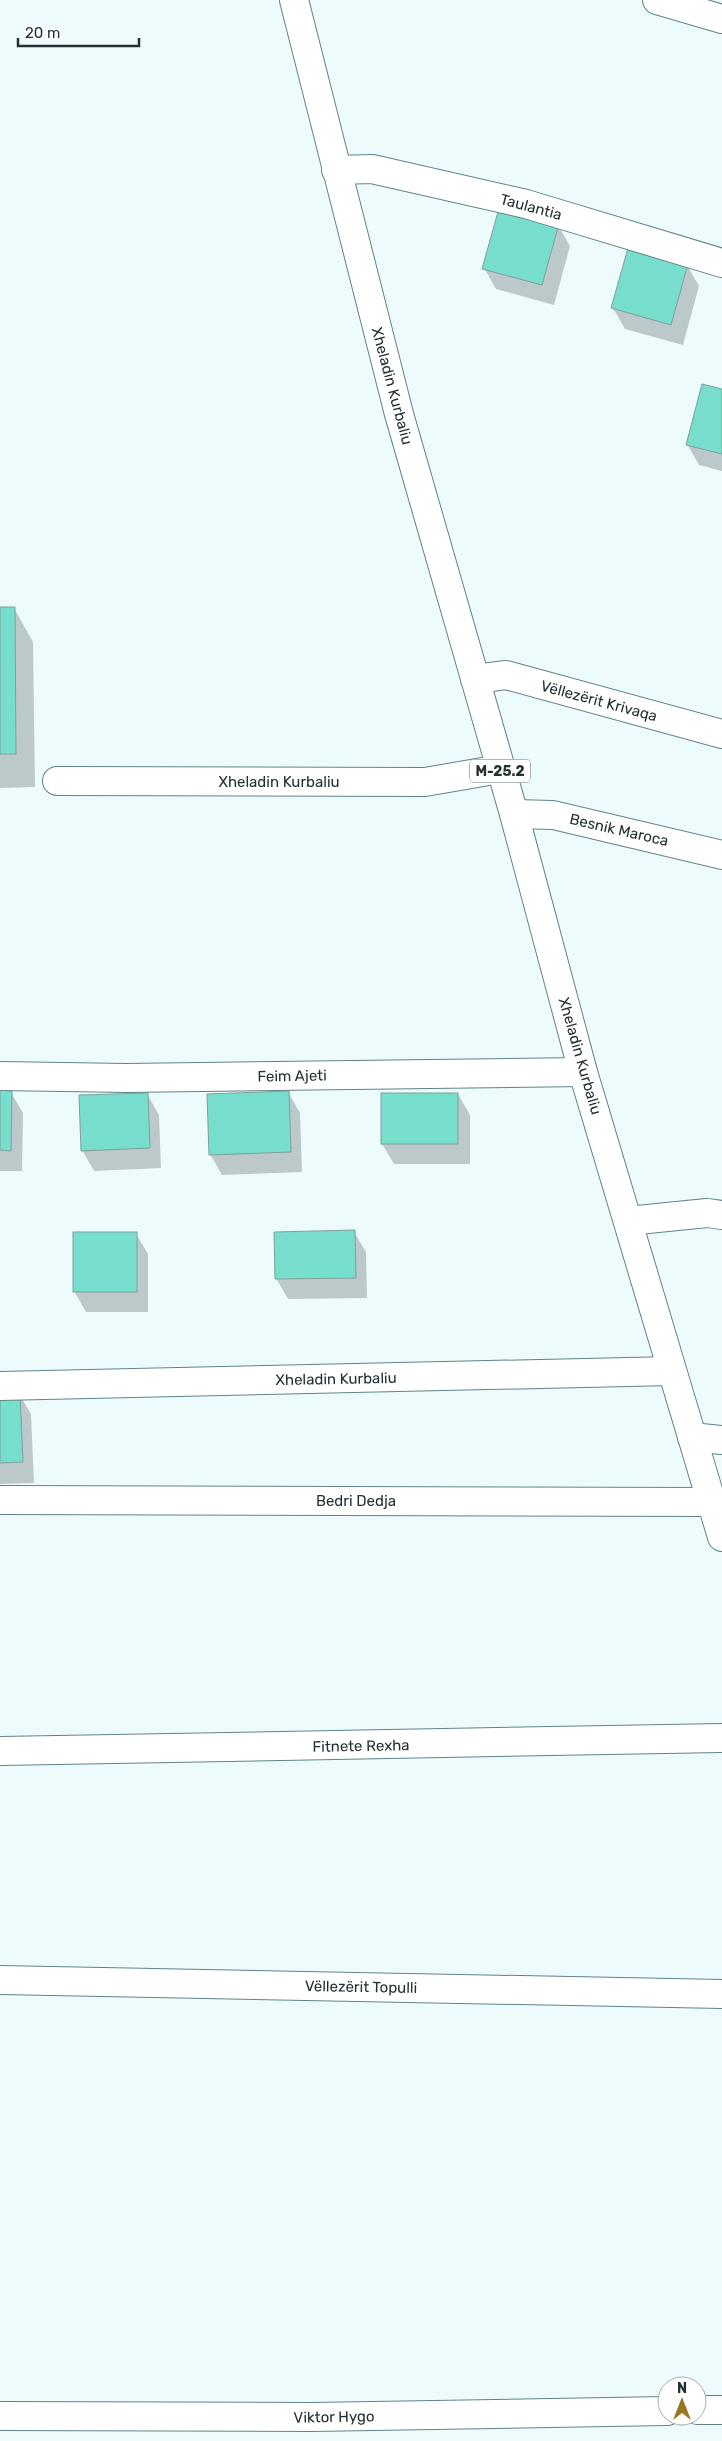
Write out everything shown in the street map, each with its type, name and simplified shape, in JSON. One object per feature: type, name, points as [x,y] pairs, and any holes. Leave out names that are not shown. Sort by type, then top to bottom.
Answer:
[{"type":"street","name":"Xheladin Kurbaliu","points":[[294,0],[399,414],[514,814],[584,1072],[722,1537]]},
{"type":"street","points":[[657,0],[722,19]]},
{"type":"street","name":"Taulantia","points":[[336,170],[372,169],[526,204],[722,263]]},
{"type":"street","name":"Vëllezërit Krivaqa","points":[[475,679],[506,676],[722,734]]},
{"type":"street","name":"Xheladin Kurbaliu","points":[[57,781],[426,782],[500,769]]},
{"type":"street","name":"Besnik Maroca","points":[[514,814],[553,814],[722,855]]},
{"type":"street","name":"Feim Ajeti","points":[[0,1076],[126,1078],[584,1072]]},
{"type":"street","points":[[628,1222],[708,1213],[722,1215]]},
{"type":"street","name":"Xheladin Kurbaliu","points":[[0,1386],[672,1371]]},
{"type":"street","points":[[692,1437],[722,1440]]},
{"type":"street","name":"Bedri Dedja","points":[[0,1500],[712,1502]]},
{"type":"street","name":"Fitnete Rexha","points":[[0,1751],[722,1738]]},
{"type":"street","name":"Vëllezërit Topulli","points":[[0,1980],[722,1994]]},
{"type":"street","points":[[707,2410],[722,2410]]},
{"type":"street","name":"Viktor Hygo","points":[[0,2416],[310,2417],[657,2411]]},
{"type":"building","points":[[499,208],[559,224],[542,285],[482,269]]},
{"type":"building","points":[[628,248],[688,264],[671,325],[611,308]]},
{"type":"building","points":[[702,384],[722,389],[722,454],[686,445]]},
{"type":"building","points":[[0,607],[15,607],[16,754],[0,754]]},
{"type":"building","points":[[0,1090],[12,1091],[11,1151],[0,1150]]},
{"type":"building","points":[[289,1091],[291,1152],[209,1155],[207,1094]]},
{"type":"building","points":[[148,1093],[150,1148],[81,1151],[79,1095]]},
{"type":"building","points":[[381,1093],[458,1093],[458,1144],[381,1144]]},
{"type":"building","points":[[355,1230],[356,1278],[275,1279],[274,1232]]},
{"type":"building","points":[[73,1232],[137,1232],[137,1292],[73,1292]]},
{"type":"building","points":[[20,1392],[23,1462],[0,1463],[0,1393]]}]
